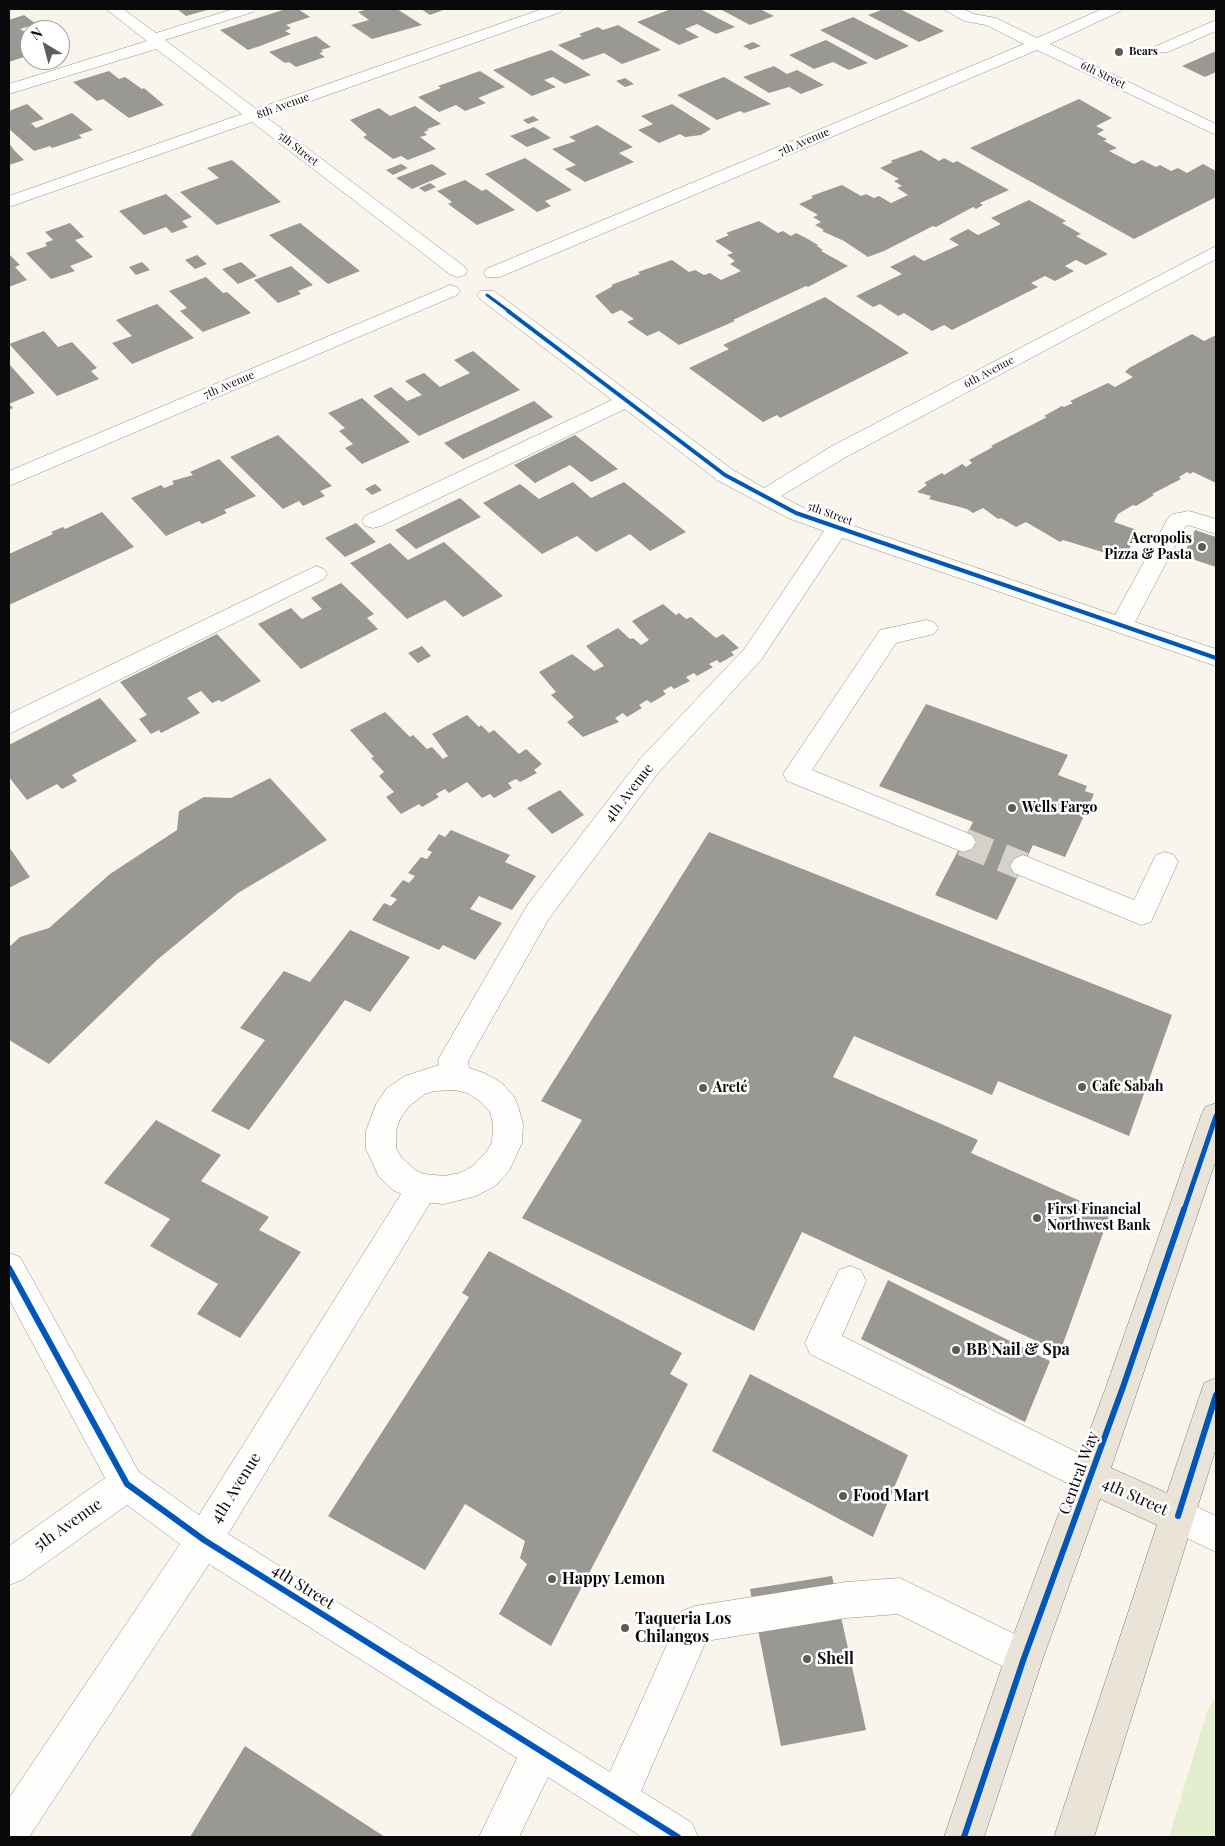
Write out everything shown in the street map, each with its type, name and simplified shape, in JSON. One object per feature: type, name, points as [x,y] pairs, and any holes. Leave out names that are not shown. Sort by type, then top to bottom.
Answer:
[{"type":"main road","name":"Central Way","points":[[964,1837],[1024,1658],[1091,1477],[1216,1116]]},
{"type":"main road","points":[[1074,1837],[1216,1395]]},
{"type":"main road","name":"4th Street","points":[[1091,1477],[1178,1516]]},
{"type":"street","name":"5th Street","points":[[114,9],[458,272]]},
{"type":"street","points":[[9,89],[248,9]]},
{"type":"street","name":"8th Avenue","points":[[9,202],[556,9]]},
{"type":"street","name":"6th Street","points":[[951,9],[970,18],[986,15],[1038,44],[1216,130]]},
{"type":"street","name":"7th Avenue","points":[[493,274],[1038,44],[1114,9]]},
{"type":"street","points":[[1162,49],[1214,17]]},
{"type":"street","name":"6th Avenue","points":[[764,497],[840,450],[1216,252]]},
{"type":"street","points":[[479,269],[493,274],[498,282],[493,291],[487,295],[462,297],[450,291],[446,282],[458,272],[479,269]]},
{"type":"street","name":"7th Avenue","points":[[9,479],[450,291]]},
{"type":"street","name":"5th Street","points":[[487,295],[725,475],[796,513],[1036,594],[1121,626],[1216,658]]},
{"type":"street","points":[[374,521],[628,400]]},
{"type":"street","points":[[1121,626],[1176,523],[1181,519],[1189,518],[1216,526]]},
{"type":"street","name":"4th Avenue","points":[[454,1069],[538,912],[650,766],[753,654],[836,528]]},
{"type":"street","points":[[9,725],[316,574]]},
{"type":"street","points":[[926,628],[888,636],[796,774],[963,842]]},
{"type":"street","points":[[1023,866],[1141,914],[1165,862]]},
{"type":"street","points":[[454,1069],[491,1092],[503,1106],[508,1124],[507,1143],[498,1161],[484,1176],[465,1186],[451,1189],[422,1188],[404,1180],[390,1167],[381,1149],[381,1131],[387,1113],[398,1097],[415,1085],[454,1069]]},
{"type":"street","name":"4th Avenue","points":[[9,1832],[204,1540],[422,1188]]},
{"type":"street","name":"4th Street","points":[[9,1268],[127,1484],[204,1540],[678,1837]]},
{"type":"street","points":[[850,1281],[822,1343],[1091,1477]]},
{"type":"street","name":"5th Avenue","points":[[9,1567],[127,1484]]},
{"type":"street","points":[[1178,1516],[1216,1534]]},
{"type":"street","points":[[618,1799],[695,1624],[846,1600],[900,1596],[1024,1658]]},
{"type":"street","points":[[499,1837],[540,1751]]},
{"type":"green space","points":[[1216,1697],[1216,1837],[1169,1837],[1207,1711]]},
{"type":"building","points":[[177,9],[211,9],[186,16]]},
{"type":"building","points":[[286,9],[298,9],[310,17],[286,25],[291,28],[285,31],[291,34],[248,50],[220,30]]},
{"type":"building","points":[[368,9],[397,9],[422,25],[372,39],[351,25],[369,20],[358,12]]},
{"type":"building","points":[[421,9],[446,9],[430,15]]},
{"type":"building","points":[[671,9],[700,9],[735,27],[716,34],[697,24],[685,29],[699,37],[679,45],[637,22]]},
{"type":"building","points":[[720,9],[760,9],[774,16],[750,25]]},
{"type":"building","points":[[884,9],[900,9],[944,31],[919,42],[868,15]]},
{"type":"building","points":[[24,15],[31,20],[20,20],[20,58],[9,62],[9,20]]},
{"type":"building","points":[[853,17],[909,46],[876,60],[820,30]]},
{"type":"building","points":[[618,25],[661,50],[622,64],[604,53],[583,60],[558,45],[582,36],[579,34],[598,27],[603,30]]},
{"type":"building","points":[[316,36],[331,47],[321,50],[323,52],[319,53],[325,57],[296,67],[289,62],[285,63],[269,52]]},
{"type":"building","points":[[826,40],[868,63],[849,70],[833,62],[814,69],[789,55]]},
{"type":"building","points":[[753,42],[761,46],[750,50],[743,46]]},
{"type":"building","points":[[551,50],[591,75],[565,84],[553,77],[544,80],[556,87],[532,96],[493,70]]},
{"type":"building","points":[[1216,51],[1216,72],[1205,77],[1182,66]]},
{"type":"building","points":[[774,66],[787,74],[797,70],[824,85],[801,94],[789,87],[769,93],[743,77]]},
{"type":"building","points":[[109,71],[119,79],[125,77],[142,89],[144,88],[164,105],[129,118],[103,99],[97,101],[73,82]]},
{"type":"building","points":[[480,71],[505,87],[478,98],[486,103],[465,111],[456,105],[439,112],[418,97],[441,88],[438,86]]},
{"type":"building","points":[[724,77],[771,104],[744,113],[740,111],[717,120],[677,95]]},
{"type":"building","points":[[625,78],[634,84],[625,87],[616,81]]},
{"type":"building","points":[[1079,99],[1112,118],[1096,126],[1104,130],[1097,134],[1107,139],[1104,141],[1117,148],[1109,151],[1134,164],[1142,160],[1156,167],[1160,165],[1171,171],[1178,168],[1187,173],[1203,164],[1216,171],[1216,197],[1134,239],[970,148]]},
{"type":"building","points":[[27,104],[44,119],[31,123],[36,128],[72,113],[93,130],[79,135],[82,138],[52,148],[50,146],[34,151],[9,129],[9,111]]},
{"type":"building","points":[[672,104],[711,129],[701,135],[685,137],[680,134],[659,143],[638,130],[653,124],[641,116]]},
{"type":"building","points":[[415,106],[441,124],[427,129],[429,130],[424,132],[427,135],[420,137],[436,149],[408,160],[401,156],[393,159],[363,137],[367,135],[350,120],[379,108],[390,116]]},
{"type":"building","points":[[533,116],[539,120],[528,124],[523,120]]},
{"type":"building","points":[[597,125],[633,147],[619,153],[634,162],[585,182],[565,169],[576,165],[552,149],[576,141],[569,137]]},
{"type":"building","points":[[534,127],[551,138],[527,147],[510,136]]},
{"type":"building","points":[[9,143],[14,150],[24,160],[9,165]]},
{"type":"building","points":[[921,150],[939,161],[944,158],[953,163],[957,161],[1009,190],[980,203],[983,205],[976,209],[973,207],[936,227],[933,226],[868,257],[844,241],[822,231],[824,230],[815,225],[821,222],[813,217],[818,215],[799,204],[813,198],[811,196],[842,185],[861,196],[866,194],[874,198],[879,196],[891,203],[908,195],[897,188],[902,186],[894,181],[899,179],[880,168],[893,162],[890,161]]},
{"type":"building","points":[[525,158],[572,190],[545,201],[551,206],[537,212],[485,174]]},
{"type":"building","points":[[232,160],[281,202],[217,225],[180,192],[219,178],[207,168]]},
{"type":"building","points":[[401,164],[408,168],[393,175],[386,170]]},
{"type":"building","points":[[432,164],[447,174],[412,189],[396,178]]},
{"type":"building","points":[[465,180],[482,191],[486,189],[515,210],[477,225],[448,204],[452,202],[437,191]]},
{"type":"building","points":[[430,183],[436,187],[425,192],[419,188]]},
{"type":"building","points":[[166,194],[192,217],[182,221],[188,227],[172,233],[166,227],[144,235],[119,211]]},
{"type":"building","points":[[1029,200],[1066,221],[1062,223],[1081,234],[1076,236],[1108,254],[1086,265],[1076,260],[1065,266],[1074,271],[1055,281],[1045,276],[1031,283],[1038,287],[952,330],[944,325],[932,331],[904,313],[898,316],[880,304],[873,307],[856,296],[902,274],[890,267],[914,255],[924,261],[959,245],[949,239],[968,229],[978,235],[1001,224],[991,218]]},
{"type":"building","points":[[759,221],[778,233],[783,231],[791,236],[796,233],[806,238],[818,245],[823,250],[821,251],[848,266],[808,287],[806,286],[733,320],[735,321],[679,345],[659,331],[647,336],[627,322],[634,319],[621,310],[612,314],[595,296],[613,286],[611,285],[640,274],[638,272],[672,260],[689,272],[695,270],[704,275],[710,273],[721,280],[741,271],[730,264],[735,261],[727,255],[733,253],[715,241],[729,235],[726,233]]},
{"type":"building","points":[[70,223],[84,237],[75,240],[93,257],[70,266],[75,271],[51,279],[26,253],[47,246],[45,243],[53,240],[45,232]]},
{"type":"building","points":[[300,223],[360,271],[328,284],[269,235]]},
{"type":"building","points":[[9,254],[20,265],[15,267],[27,280],[9,287]]},
{"type":"building","points":[[197,255],[207,264],[195,269],[185,260]]},
{"type":"building","points":[[142,262],[150,270],[136,275],[129,267]]},
{"type":"building","points":[[241,262],[257,276],[238,284],[222,269]]},
{"type":"building","points":[[291,266],[313,285],[298,291],[301,294],[278,303],[254,280]]},
{"type":"building","points":[[206,277],[223,293],[227,292],[251,313],[203,332],[180,311],[187,308],[169,291]]},
{"type":"building","points":[[825,297],[909,353],[780,418],[777,415],[763,422],[689,368],[729,349],[723,345]]},
{"type":"building","points":[[157,304],[194,338],[132,364],[112,343],[132,336],[116,320]]},
{"type":"building","points":[[44,331],[58,347],[72,342],[97,368],[91,371],[99,379],[57,396],[9,344]]},
{"type":"building","points":[[1192,334],[1204,341],[1216,335],[1216,483],[1193,472],[1190,474],[1187,472],[1179,477],[1181,479],[1152,494],[1154,495],[1136,506],[1133,505],[1118,514],[1114,522],[1137,530],[1129,550],[1127,549],[1122,558],[1063,540],[1060,542],[1026,522],[1016,527],[1001,518],[998,519],[983,508],[973,513],[967,509],[929,499],[931,496],[917,492],[927,485],[924,483],[942,473],[944,475],[962,464],[966,467],[972,463],[969,460],[993,447],[991,446],[1047,417],[1044,416],[1062,406],[1073,403],[1070,401],[1108,383],[1115,387],[1133,377],[1125,372],[1129,368]]},
{"type":"building","points":[[473,351],[520,390],[419,436],[373,396],[391,387],[407,401],[422,395],[405,381],[424,373],[440,387],[470,373],[454,360]]},
{"type":"building","points":[[9,364],[35,393],[9,404]]},
{"type":"building","points":[[362,398],[410,442],[362,464],[345,448],[353,444],[339,431],[345,428],[328,413]]},
{"type":"building","points":[[534,401],[553,417],[463,459],[444,443]]},
{"type":"building","points":[[278,435],[332,486],[320,491],[325,496],[303,506],[299,501],[283,509],[230,457]]},
{"type":"building","points":[[575,435],[618,469],[591,482],[570,465],[535,483],[514,465]]},
{"type":"building","points":[[219,459],[256,496],[224,510],[227,513],[202,524],[199,521],[166,536],[131,498],[161,485],[164,488],[174,484],[172,481],[193,475],[190,472]]},
{"type":"building","points":[[573,482],[591,498],[624,482],[686,532],[650,551],[630,534],[596,552],[577,536],[542,554],[483,503],[520,484],[539,499]]},
{"type":"building","points":[[375,484],[382,490],[372,495],[365,489]]},
{"type":"building","points":[[460,498],[481,517],[416,549],[395,530]]},
{"type":"building","points":[[102,512],[134,547],[9,605],[9,554],[53,534],[51,532],[63,527],[65,529]]},
{"type":"building","points":[[356,523],[376,542],[345,557],[325,538]]},
{"type":"building","name":"Acropolis Pizza & Pasta","points":[[1195,530],[1216,537],[1216,567],[1183,556]]},
{"type":"building","points":[[444,542],[503,596],[463,617],[445,600],[407,619],[350,563],[390,543],[408,560]]},
{"type":"building","points":[[341,583],[374,614],[367,618],[378,629],[301,669],[258,624],[291,608],[302,619],[322,609],[311,598]]},
{"type":"building","points":[[663,604],[676,615],[679,613],[686,619],[691,617],[716,638],[723,634],[739,648],[731,652],[734,655],[720,663],[717,660],[709,664],[713,667],[697,676],[694,673],[686,677],[690,681],[674,689],[671,686],[663,691],[666,694],[651,703],[647,700],[639,705],[642,708],[627,717],[623,713],[615,718],[619,722],[583,737],[567,722],[574,717],[551,695],[556,692],[539,672],[572,654],[594,671],[604,666],[586,646],[618,628],[630,639],[633,638],[641,645],[649,640],[632,621]]},
{"type":"building","points":[[217,634],[261,681],[222,702],[219,700],[212,703],[201,691],[187,698],[200,713],[161,733],[159,730],[151,734],[139,719],[147,715],[120,682]]},
{"type":"building","points":[[422,646],[431,656],[418,663],[408,653]]},
{"type":"building","points":[[100,698],[137,741],[72,775],[77,781],[62,789],[57,784],[27,800],[9,777],[9,745]]},
{"type":"building","name":"Wells Fargo","points":[[926,704],[1068,755],[1058,775],[1087,786],[1085,791],[1094,794],[1065,857],[1033,845],[997,920],[935,895],[973,822],[879,786]]},
{"type":"building","points":[[385,712],[410,737],[413,735],[427,749],[432,747],[443,759],[448,756],[432,734],[467,715],[479,727],[481,725],[489,733],[494,730],[519,754],[526,749],[542,764],[534,770],[537,773],[520,782],[516,779],[508,783],[512,788],[494,798],[490,794],[482,798],[467,782],[449,793],[445,789],[436,794],[439,797],[422,807],[419,804],[401,814],[386,797],[394,792],[379,776],[384,772],[371,758],[374,757],[350,730]]},
{"type":"building","points":[[270,778],[327,840],[238,893],[157,960],[49,1064],[9,1040],[9,947],[20,937],[49,928],[110,874],[177,830],[179,811],[204,797],[231,798]]},
{"type":"building","points":[[560,790],[584,815],[552,834],[527,808]]},
{"type":"building","points":[[451,830],[510,855],[505,862],[536,876],[512,910],[479,896],[470,909],[502,923],[475,960],[443,945],[439,950],[372,920],[384,903],[391,906],[397,899],[390,896],[403,880],[409,883],[415,876],[408,873],[421,857],[427,859],[432,852],[427,850],[439,834],[445,837]]},
{"type":"building","name":"Areté","points":[[709,832],[1172,1015],[1129,1136],[998,1081],[992,1095],[854,1036],[833,1077],[978,1140],[971,1153],[1110,1214],[1060,1352],[802,1232],[754,1331],[522,1218],[582,1120],[541,1101]]},
{"type":"building","points":[[9,847],[30,877],[9,888]]},
{"type":"building","points":[[350,930],[410,957],[370,1012],[345,1000],[249,1130],[211,1111],[265,1040],[240,1028],[284,971],[310,982]]},
{"type":"building","points":[[156,1120],[221,1155],[201,1181],[269,1217],[259,1230],[301,1252],[240,1338],[197,1314],[218,1284],[150,1246],[170,1219],[104,1183]]},
{"type":"building","points":[[489,1251],[682,1353],[670,1374],[688,1384],[551,1646],[499,1614],[527,1564],[520,1558],[525,1541],[465,1504],[425,1570],[328,1516],[469,1297],[462,1293]]},
{"type":"building","name":"BB Nail & Spa","points":[[888,1280],[1050,1361],[1025,1422],[861,1339]]},
{"type":"building","name":"Food Mart","points":[[750,1374],[908,1455],[873,1537],[712,1451]]},
{"type":"building","name":"Shell","points":[[832,1576],[866,1730],[781,1746],[750,1589]]},
{"type":"building","points":[[245,1746],[385,1837],[190,1837]]},
{"type":"tunnel","points":[[963,842],[1023,866]]},
{"type":"cycle path","points":[[487,295],[725,475],[796,513],[1216,658]]},
{"type":"cycle path","points":[[964,1837],[1024,1658],[1123,1387],[1216,1116]]},
{"type":"cycle path","points":[[9,1268],[127,1484],[204,1540],[678,1837]]},
{"type":"cycle path","points":[[1178,1516],[1216,1395]]},
{"type":"place","name":"Bears","points":[[1119,52]]},
{"type":"place","name":"Acropolis Pizza & Pasta","points":[[1202,547]]},
{"type":"place","name":"Wells Fargo","points":[[1012,808]]},
{"type":"place","name":"Cafe Sabah","points":[[1082,1087]]},
{"type":"place","name":"Areté","points":[[703,1088]]},
{"type":"place","name":"First Financial Northwest Bank","points":[[1037,1218]]},
{"type":"place","name":"BB Nail & Spa","points":[[956,1350]]},
{"type":"place","name":"Food Mart","points":[[843,1496]]},
{"type":"place","name":"Happy Lemon","points":[[552,1579]]},
{"type":"place","name":"Taqueria Los Chilangos","points":[[625,1628]]},
{"type":"place","name":"Shell","points":[[807,1659]]}]
